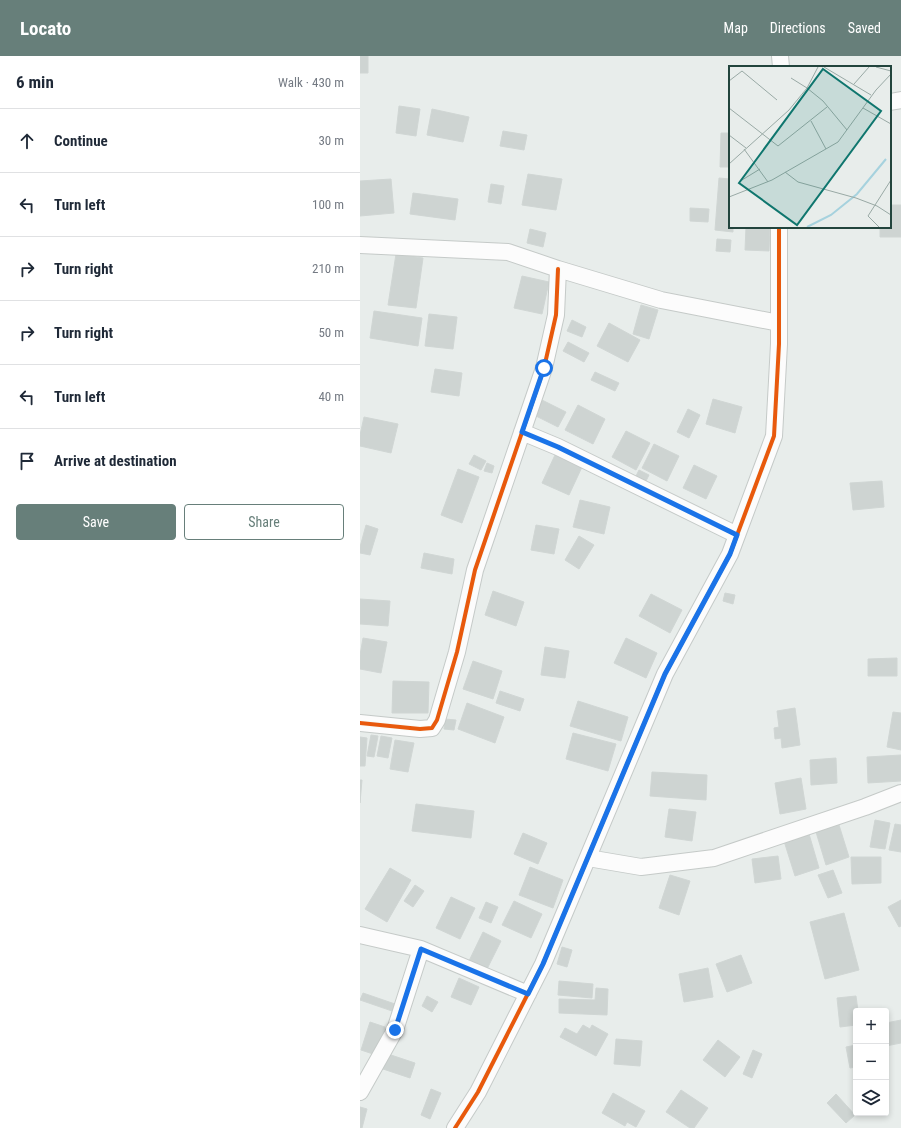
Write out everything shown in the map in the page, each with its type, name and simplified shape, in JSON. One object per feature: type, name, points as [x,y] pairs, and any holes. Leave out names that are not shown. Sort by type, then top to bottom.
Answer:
[{"type":"street","points":[[780,56],[781,66]]},
{"type":"street","points":[[891,102],[901,100]]},
{"type":"street","points":[[456,1128],[478,1092],[543,964],[665,674],[730,554],[774,436],[779,323],[778,228]]},
{"type":"street","points":[[360,245],[508,252],[558,269],[661,300],[779,323]]},
{"type":"street","points":[[360,723],[432,728],[437,720],[457,652],[475,570],[546,361],[556,315],[558,269]]},
{"type":"street","points":[[522,432],[558,447],[737,535]]},
{"type":"street","points":[[588,858],[640,867],[714,858],[865,807],[901,793]]},
{"type":"street","points":[[360,935],[421,949],[528,994]]},
{"type":"street","points":[[360,1092],[395,1030],[421,949]]},
{"type":"building","points":[[360,56],[368,56],[368,73],[360,73]]},
{"type":"building","points":[[399,106],[420,109],[416,136],[396,133]]},
{"type":"building","points":[[432,109],[469,117],[463,142],[427,135]]},
{"type":"building","points":[[503,131],[527,135],[524,150],[500,146]]},
{"type":"building","points":[[721,133],[729,133],[729,167],[720,167]]},
{"type":"building","points":[[528,174],[562,179],[556,210],[522,205]]},
{"type":"building","points":[[719,178],[729,179],[729,228],[733,228],[733,232],[715,230]]},
{"type":"building","points":[[391,179],[394,213],[360,216],[360,181]]},
{"type":"building","points":[[491,184],[504,186],[501,204],[488,202]]},
{"type":"building","points":[[413,193],[458,199],[455,220],[410,214]]},
{"type":"building","points":[[891,205],[901,205],[901,237],[880,237],[880,228],[891,228]]},
{"type":"building","points":[[690,208],[709,209],[708,222],[690,221]]},
{"type":"building","points":[[746,228],[770,228],[769,251],[745,250]]},
{"type":"building","points":[[530,229],[546,233],[543,247],[527,243]]},
{"type":"building","points":[[717,239],[731,240],[730,252],[716,251]]},
{"type":"building","points":[[396,254],[423,258],[416,308],[388,305]]},
{"type":"building","points":[[522,276],[549,282],[542,314],[514,308]]},
{"type":"building","points":[[641,305],[658,310],[649,339],[633,334]]},
{"type":"building","points":[[374,311],[422,318],[418,346],[370,338]]},
{"type":"building","points":[[429,314],[457,317],[453,349],[425,346]]},
{"type":"building","points":[[572,320],[586,327],[582,337],[567,331]]},
{"type":"building","points":[[609,323],[640,340],[628,362],[597,346]]},
{"type":"building","points":[[568,342],[589,353],[584,362],[563,351]]},
{"type":"building","points":[[435,369],[462,373],[459,396],[431,392]]},
{"type":"building","points":[[595,372],[619,383],[615,391],[591,380]]},
{"type":"building","points":[[713,399],[742,407],[735,433],[706,424]]},
{"type":"building","points":[[542,400],[566,412],[558,427],[534,415]]},
{"type":"building","points":[[578,405],[605,419],[593,444],[565,430]]},
{"type":"building","points":[[688,409],[700,415],[689,438],[677,432]]},
{"type":"building","points":[[364,417],[398,424],[391,453],[360,446],[360,435]]},
{"type":"building","points":[[626,431],[650,443],[636,470],[612,457]]},
{"type":"building","points":[[654,444],[679,456],[667,481],[642,468]]},
{"type":"building","points":[[474,455],[486,461],[481,470],[469,464]]},
{"type":"building","points":[[555,455],[582,467],[569,495],[542,483]]},
{"type":"building","points":[[487,463],[494,466],[492,473],[484,471]]},
{"type":"building","points":[[694,465],[717,476],[706,499],[683,488]]},
{"type":"building","points":[[458,469],[479,477],[462,523],[441,515]]},
{"type":"building","points":[[639,470],[649,475],[645,483],[635,478]]},
{"type":"building","points":[[882,481],[884,507],[853,510],[850,483]]},
{"type":"building","points":[[580,500],[610,507],[604,534],[573,527]]},
{"type":"building","points":[[366,525],[378,529],[370,555],[360,553],[360,547]]},
{"type":"building","points":[[536,525],[559,529],[554,554],[531,550]]},
{"type":"building","points":[[579,536],[594,545],[579,569],[565,560]]},
{"type":"building","points":[[424,553],[454,559],[452,574],[421,568]]},
{"type":"building","points":[[493,591],[524,602],[516,626],[485,615]]},
{"type":"building","points":[[725,593],[735,595],[733,604],[723,601]]},
{"type":"building","points":[[651,594],[682,610],[670,633],[639,616]]},
{"type":"building","points":[[360,599],[390,601],[388,626],[360,624]]},
{"type":"building","points":[[363,638],[387,642],[381,673],[360,669],[360,655]]},
{"type":"building","points":[[626,638],[657,653],[646,678],[614,663]]},
{"type":"building","points":[[545,647],[569,651],[565,678],[541,675]]},
{"type":"building","points":[[897,658],[897,676],[868,676],[868,659]]},
{"type":"building","points":[[473,661],[502,671],[493,699],[463,689]]},
{"type":"building","points":[[393,681],[429,682],[428,713],[392,713]]},
{"type":"building","points":[[500,691],[524,699],[520,711],[496,703]]},
{"type":"building","points":[[578,701],[628,717],[621,741],[570,726]]},
{"type":"building","points":[[467,703],[504,717],[495,743],[458,729]]},
{"type":"building","points":[[795,708],[800,745],[782,748],[781,738],[775,739],[774,728],[779,727],[777,711]]},
{"type":"building","points":[[893,712],[901,713],[901,750],[887,747]]},
{"type":"building","points":[[445,719],[456,720],[454,730],[444,729]]},
{"type":"building","points":[[573,733],[616,744],[608,771],[566,759]]},
{"type":"building","points":[[371,735],[378,736],[374,757],[367,756]]},
{"type":"building","points":[[381,736],[392,738],[388,758],[377,756]]},
{"type":"building","points":[[360,737],[367,738],[365,766],[360,766]]},
{"type":"building","points":[[395,740],[414,743],[408,772],[390,769]]},
{"type":"building","points":[[901,755],[901,781],[868,783],[867,757]]},
{"type":"building","points":[[836,758],[837,783],[811,785],[810,760]]},
{"type":"building","points":[[652,772],[707,775],[706,800],[650,796]]},
{"type":"building","points":[[801,778],[806,809],[780,814],[775,783]]},
{"type":"building","points":[[360,780],[362,780],[360,803]]},
{"type":"building","points":[[416,804],[474,811],[471,838],[412,831]]},
{"type":"building","points":[[669,809],[696,812],[692,841],[665,837]]},
{"type":"building","points":[[875,820],[890,823],[885,849],[870,847]]},
{"type":"building","points":[[895,824],[901,825],[901,852],[889,850]]},
{"type":"building","points":[[839,825],[849,857],[826,865],[816,832]]},
{"type":"building","points":[[523,833],[547,843],[538,864],[514,854]]},
{"type":"building","points":[[809,834],[819,868],[795,876],[784,841]]},
{"type":"building","points":[[778,856],[781,879],[755,883],[752,859]]},
{"type":"building","points":[[851,857],[881,857],[881,883],[852,884]]},
{"type":"building","points":[[530,867],[563,880],[553,908],[519,895]]},
{"type":"building","points":[[390,868],[411,880],[387,922],[365,909]]},
{"type":"building","points":[[833,870],[842,893],[828,898],[818,875]]},
{"type":"building","points":[[670,875],[690,881],[679,915],[659,908]]},
{"type":"building","points":[[415,885],[424,891],[413,907],[404,901]]},
{"type":"building","points":[[451,897],[475,908],[460,939],[436,928]]},
{"type":"building","points":[[901,900],[901,926],[899,927],[888,907]]},
{"type":"building","points":[[514,901],[542,914],[531,938],[502,925]]},
{"type":"building","points":[[486,902],[498,907],[491,923],[479,918]]},
{"type":"building","points":[[844,913],[859,970],[825,979],[810,922]]},
{"type":"building","points":[[483,932],[501,941],[486,971],[468,963]]},
{"type":"building","points":[[562,947],[572,950],[567,967],[557,964]]},
{"type":"building","points":[[741,955],[752,983],[727,992],[716,964]]},
{"type":"building","points":[[708,968],[713,997],[684,1002],[679,974]]},
{"type":"building","points":[[459,978],[479,987],[471,1005],[451,997]]},
{"type":"building","points":[[559,981],[593,984],[592,998],[558,995]]},
{"type":"building","points":[[596,988],[608,989],[607,1015],[559,1013],[559,999],[595,1000]]},
{"type":"building","points":[[363,993],[395,1004],[392,1011],[360,1000]]},
{"type":"building","points":[[427,996],[438,1002],[432,1012],[422,1006]]},
{"type":"building","points":[[856,996],[858,1008],[853,1008],[853,1025],[840,1027],[837,998]]},
{"type":"building","points":[[901,1020],[901,1043],[889,1045],[889,1022]]},
{"type":"building","points":[[370,1022],[385,1027],[376,1055],[361,1050]]},
{"type":"building","points":[[583,1025],[590,1029],[592,1025],[608,1034],[596,1056],[560,1037],[565,1028],[577,1034]]},
{"type":"building","points":[[616,1039],[642,1041],[640,1066],[614,1064]]},
{"type":"building","points":[[718,1040],[740,1057],[725,1077],[703,1060]]},
{"type":"building","points":[[853,1046],[853,1068],[850,1068],[846,1047]]},
{"type":"building","points":[[753,1050],[762,1054],[752,1078],[743,1074]]},
{"type":"building","points":[[388,1054],[415,1063],[410,1078],[383,1069]]},
{"type":"building","points":[[431,1089],[441,1093],[430,1119],[421,1115]]},
{"type":"building","points":[[681,1090],[708,1108],[694,1128],[690,1128],[666,1112]]},
{"type":"building","points":[[613,1093],[645,1111],[636,1127],[627,1122],[625,1126],[602,1113]]},
{"type":"building","points":[[836,1094],[853,1113],[854,1116],[846,1123],[827,1103]]},
{"type":"building","points":[[360,1107],[367,1109],[362,1128],[360,1128]]},
{"type":"cycle path","points":[[455,1128],[478,1092],[543,964],[665,674],[730,554],[774,436],[779,344],[779,228]]},
{"type":"cycle path","points":[[360,723],[420,729],[432,728],[437,720],[457,652],[475,570],[544,368],[556,315],[558,269]]},
{"type":"route","points":[[395,1030],[421,949],[528,994],[543,964],[665,674],[730,554],[737,535],[558,447],[522,432],[544,368]]}]
